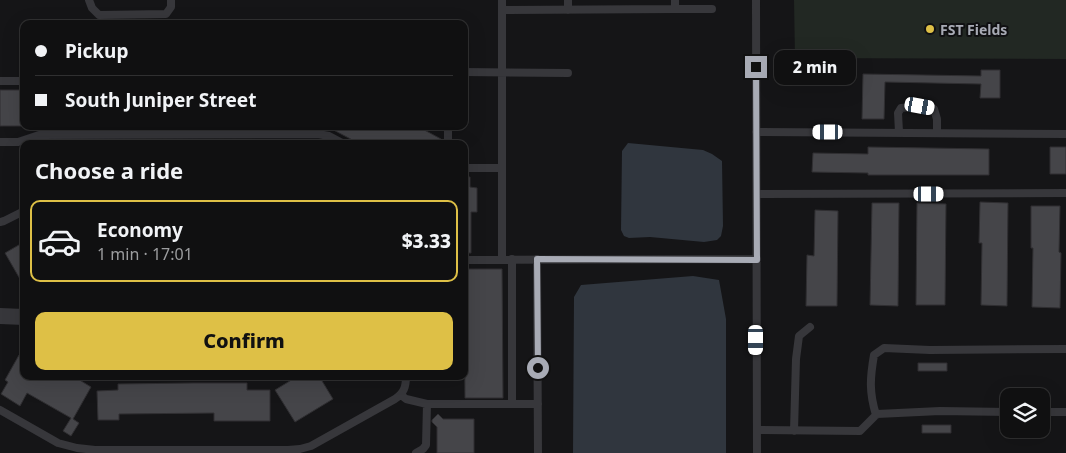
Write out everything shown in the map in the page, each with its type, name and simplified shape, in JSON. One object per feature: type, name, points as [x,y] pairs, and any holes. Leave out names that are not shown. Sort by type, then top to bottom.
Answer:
[{"type":"street","points":[[89,0],[92,8],[99,15],[166,14],[170,8],[171,0]]},
{"type":"street","points":[[502,0],[502,259]]},
{"type":"street","points":[[568,0],[568,10]]},
{"type":"street","points":[[675,0],[675,9]]},
{"type":"street","points":[[756,0],[757,453]]},
{"type":"street","points":[[502,10],[712,9]]},
{"type":"street","points":[[468,72],[568,72]]},
{"type":"street","points":[[0,82],[20,81]]},
{"type":"street","points":[[899,132],[898,113],[901,108],[920,106],[934,108],[937,119],[937,133]]},
{"type":"street","points":[[756,132],[1066,134]]},
{"type":"street","points":[[24,140],[39,135],[318,134],[336,140]]},
{"type":"street","points":[[0,142],[20,141]]},
{"type":"street","points":[[468,168],[502,168]]},
{"type":"street","points":[[756,194],[1066,194]]},
{"type":"street","points":[[0,222],[20,212]]},
{"type":"street","points":[[512,259],[512,404]]},
{"type":"street","points":[[537,259],[538,453]]},
{"type":"street","points":[[468,260],[757,260]]},
{"type":"street","points":[[0,312],[20,313]]},
{"type":"street","points":[[0,320],[20,321]]},
{"type":"street","points":[[794,431],[796,359],[799,336],[810,326]]},
{"type":"street","points":[[876,415],[871,397],[871,371],[874,355],[884,348],[930,350],[1066,349]]},
{"type":"street","points":[[0,410],[58,443],[77,448],[95,450],[300,450],[312,446],[395,399],[404,390],[406,380]]},
{"type":"street","points":[[401,395],[406,399],[427,404],[538,404]]},
{"type":"street","points":[[416,453],[426,445],[427,404]]},
{"type":"street","points":[[757,430],[860,431],[878,414],[940,411],[1000,412]]},
{"type":"street","points":[[1050,412],[1066,412]]},
{"type":"shaded area","name":"FST Fields","points":[[794,0],[1066,0],[1066,59],[795,58]]},
{"type":"shaded area","points":[[628,143],[703,150],[722,161],[723,226],[721,236],[717,240],[704,242],[650,237],[629,238],[624,236],[621,230],[622,151]]},
{"type":"shaded area","points":[[693,276],[719,280],[726,319],[726,453],[573,453],[574,297],[581,285]]},
{"type":"building","points":[[981,70],[1000,70],[1000,98],[980,98],[981,84],[885,82],[884,119],[862,119],[863,74],[981,76]]},
{"type":"building","points":[[0,90],[20,90],[20,126],[0,126]]},
{"type":"building","points":[[334,130],[424,130],[441,139],[440,140],[352,140]]},
{"type":"building","points":[[868,147],[989,149],[989,175],[868,175],[868,173],[812,172],[813,153],[868,154]]},
{"type":"building","points":[[1050,147],[1066,147],[1066,174],[1050,174]]},
{"type":"building","points":[[468,177],[470,177],[470,187],[477,188],[477,212],[471,212],[471,253],[468,253]]},
{"type":"building","points":[[980,202],[1008,203],[1007,306],[981,305],[982,243],[979,243]]},
{"type":"building","points":[[872,203],[899,203],[898,306],[870,305]]},
{"type":"building","points":[[917,203],[946,204],[945,305],[916,305]]},
{"type":"building","points":[[1031,206],[1060,206],[1060,308],[1032,307],[1033,248],[1031,248]]},
{"type":"building","points":[[815,210],[838,211],[837,306],[806,306],[807,255],[814,256]]},
{"type":"building","points":[[20,244],[20,279],[5,253]]},
{"type":"building","points":[[468,269],[502,269],[503,398],[465,398],[465,380],[468,380]]},
{"type":"building","points":[[19,355],[20,380],[80,380],[91,387],[73,419],[79,423],[71,436],[63,431],[71,418],[27,393],[20,406],[1,394],[8,382],[5,380]]},
{"type":"building","points":[[918,363],[947,363],[947,371],[918,371]]},
{"type":"building","points":[[291,380],[321,380],[333,399],[295,422],[275,390]]},
{"type":"building","points":[[247,383],[247,390],[270,390],[270,421],[214,421],[214,413],[119,414],[119,420],[98,420],[97,391],[118,390],[118,384]]},
{"type":"building","points":[[438,414],[443,419],[474,419],[474,453],[437,453],[437,427],[432,420]]},
{"type":"building","points":[[922,425],[951,425],[951,433],[922,433]]},
{"type":"place","name":"FST Fields","points":[[930,29]]},
{"type":"route","points":[[538,368],[537,259],[757,260],[756,67]]}]
